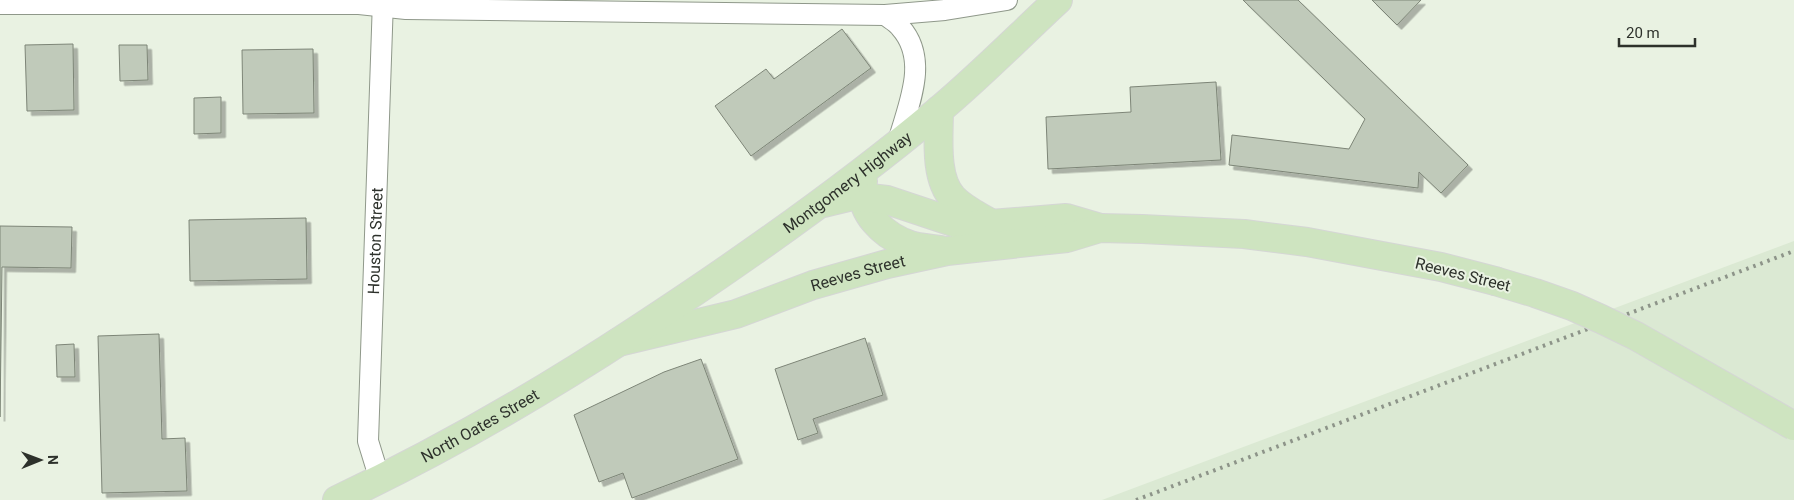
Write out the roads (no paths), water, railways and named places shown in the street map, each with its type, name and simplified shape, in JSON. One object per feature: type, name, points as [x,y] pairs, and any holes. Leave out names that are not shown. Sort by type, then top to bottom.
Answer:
[{"type":"main road","name":"Montgomery Highway","points":[[619,342],[781,234],[939,110],[1058,0]]},
{"type":"main road","points":[[939,110],[941,173],[945,185],[952,197],[961,206],[994,224]]},
{"type":"main road","points":[[870,164],[864,176],[862,189],[866,207],[875,224],[890,236],[913,246],[947,251]]},
{"type":"main road","name":"Reeves Street","points":[[817,205],[852,196],[887,200],[965,226],[1066,218],[1100,228],[1244,234],[1307,242],[1441,267],[1554,299],[1602,319],[1636,336],[1794,426]]},
{"type":"main road","name":"Reeves Street","points":[[619,342],[736,314],[813,285],[887,264],[947,251],[1066,238],[1100,228]]},
{"type":"main road","name":"North Oates Street","points":[[337,500],[462,437],[576,370],[619,342]]},
{"type":"street","points":[[0,4],[383,3],[406,9],[885,16],[944,10],[1007,0]]},
{"type":"street","name":"Houston Street","points":[[380,480],[368,441],[383,3]]},
{"type":"street","points":[[885,16],[900,26],[911,42],[916,60],[915,78],[898,142]]},
{"type":"railway","points":[[1136,500],[1794,251]]}]
